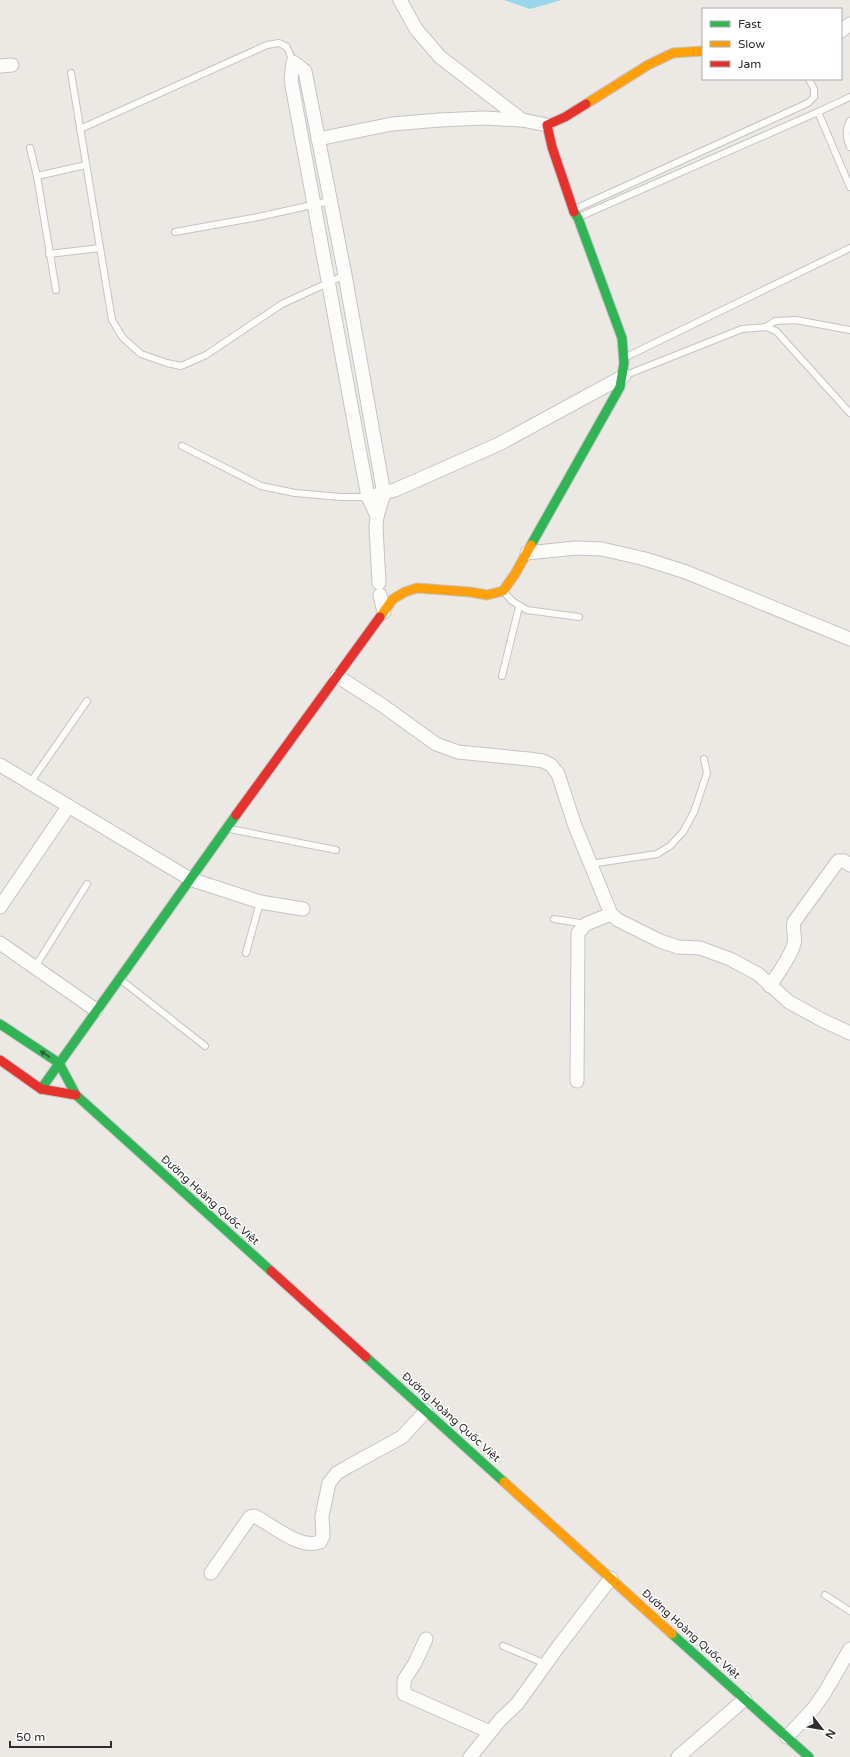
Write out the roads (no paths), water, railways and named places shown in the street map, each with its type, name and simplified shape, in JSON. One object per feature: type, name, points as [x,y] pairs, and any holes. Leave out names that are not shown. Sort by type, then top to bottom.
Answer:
[{"type":"main road","points":[[41,1089],[226,828],[393,599],[404,592],[417,588],[470,592],[487,595],[503,591],[515,574],[620,387],[624,376],[625,357],[622,338],[575,214],[552,147],[547,125],[565,117],[648,64],[673,53],[702,51]]},
{"type":"main road","name":"Đường Hoàng Quốc Việt","points":[[0,1024],[58,1063],[76,1095],[809,1757]]},
{"type":"main road","points":[[0,1060],[41,1089],[76,1095]]},
{"type":"street","points":[[400,0],[416,29],[440,57],[522,120]]},
{"type":"street","points":[[842,30],[850,24]]},
{"type":"street","points":[[293,62],[305,71],[345,275],[384,494],[376,522]]},
{"type":"street","points":[[293,62],[291,80],[368,497],[376,522],[380,589],[384,612]]},
{"type":"street","points":[[318,139],[392,124],[483,118],[522,120],[547,125]]},
{"type":"street","points":[[368,497],[384,494],[499,444],[624,376]]},
{"type":"street","points":[[527,553],[576,548],[602,549],[645,559],[686,572],[850,639]]},
{"type":"street","points":[[337,676],[382,705],[436,744],[458,752],[529,759],[543,761],[552,765],[558,774],[575,826],[611,914],[618,920],[660,941],[678,947],[700,948],[730,959],[758,974],[789,1002],[850,1033]]},
{"type":"street","points":[[0,765],[190,879],[260,902],[303,909]]},
{"type":"street","points":[[0,907],[68,807]]},
{"type":"street","points":[[770,986],[794,942],[792,928],[794,922],[838,861],[844,861],[850,865]]},
{"type":"street","points":[[578,1081],[578,933],[586,924],[611,914]]},
{"type":"street","points":[[0,943],[96,1010]]},
{"type":"street","points":[[211,1573],[250,1518],[254,1516],[276,1529],[304,1542],[313,1544],[320,1542],[323,1536],[322,1516],[329,1483],[337,1473],[402,1437],[426,1411]]},
{"type":"street","points":[[470,1757],[501,1719],[517,1704],[611,1578]]},
{"type":"street","points":[[426,1639],[415,1663],[404,1680],[404,1694],[490,1732]]},
{"type":"street","points":[[787,1737],[814,1708],[850,1649]]},
{"type":"street","points":[[678,1757],[745,1699]]},
{"type":"lane","points":[[80,129],[268,45],[279,43],[287,47],[293,62]]},
{"type":"lane","points":[[71,73],[112,320],[123,338],[141,354],[181,366],[206,356],[282,304],[345,275]]},
{"type":"lane","points":[[575,214],[808,103],[814,97],[814,89],[810,80]]},
{"type":"lane","points":[[575,214],[818,112],[850,97]]},
{"type":"lane","points":[[818,112],[850,187]]},
{"type":"lane","points":[[850,121],[847,126],[846,138],[850,147]]},
{"type":"lane","points":[[30,148],[37,176],[56,290]]},
{"type":"lane","points":[[37,176],[86,165]]},
{"type":"lane","points":[[843,171],[850,168]]},
{"type":"lane","points":[[175,232],[258,217],[331,201]]},
{"type":"lane","points":[[49,254],[100,248]]},
{"type":"lane","points":[[625,357],[850,248]]},
{"type":"lane","points":[[766,327],[775,321],[796,320],[850,330]]},
{"type":"lane","points":[[624,376],[742,329],[766,327],[776,331],[850,413]]},
{"type":"lane","points":[[182,446],[262,486],[295,493],[341,497],[368,497]]},
{"type":"lane","points":[[503,591],[519,607],[527,610],[579,617]]},
{"type":"lane","points":[[502,676],[519,607]]},
{"type":"lane","points":[[30,783],[87,701]]},
{"type":"lane","points":[[590,864],[657,854],[670,846],[683,832],[694,812],[707,773],[704,759]]},
{"type":"lane","points":[[226,828],[336,850]]},
{"type":"lane","points":[[35,967],[87,884]]},
{"type":"lane","points":[[246,953],[260,902]]},
{"type":"lane","points":[[554,919],[586,924]]},
{"type":"lane","points":[[119,978],[205,1046]]},
{"type":"lane","points":[[825,1595],[850,1611]]},
{"type":"lane","points":[[503,1646],[546,1664]]},
{"type":"water","points":[[504,0],[562,0],[530,9]]}]
